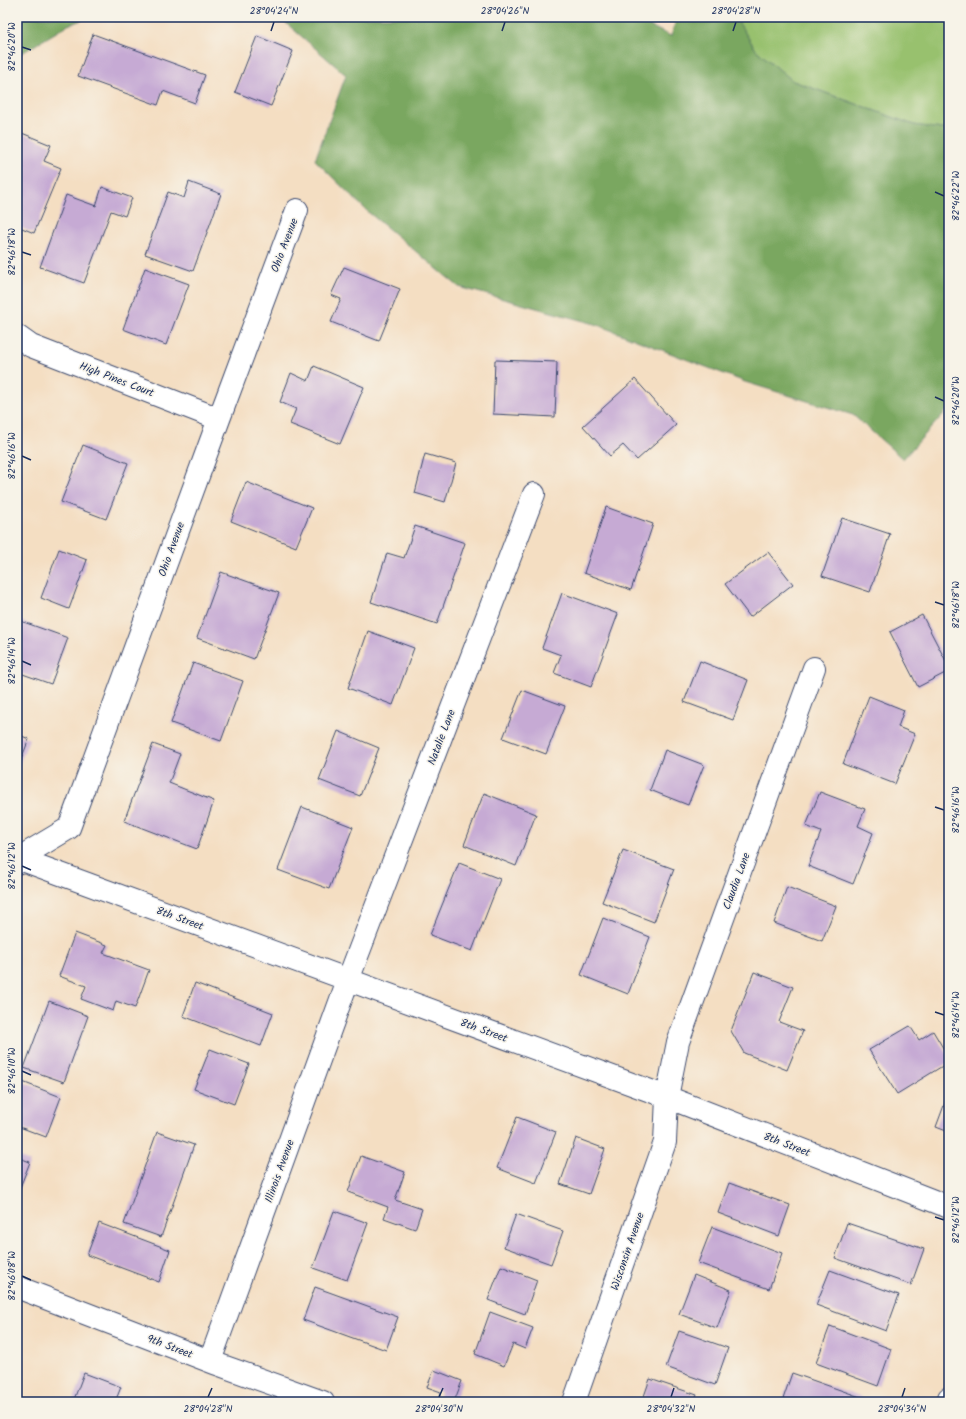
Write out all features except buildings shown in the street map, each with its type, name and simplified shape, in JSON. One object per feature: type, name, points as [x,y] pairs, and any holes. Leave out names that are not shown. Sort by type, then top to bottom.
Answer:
[{"type":"street","name":"Ohio Avenue","points":[[18,860],[69,828],[297,210]]},
{"type":"street","name":"High Pines Court","points":[[17,336],[31,346],[219,419]]},
{"type":"street","name":"Natalie Lane","points":[[348,980],[534,494]]},
{"type":"street","name":"Claudia Lane","points":[[667,1097],[678,1042],[814,668]]},
{"type":"street","name":"8th Street","points":[[18,860],[667,1097],[949,1207]]},
{"type":"street","name":"Illinois Avenue","points":[[210,1361],[348,980]]},
{"type":"street","name":"Wisconsin Avenue","points":[[574,1402],[665,1142],[667,1097]]},
{"type":"street","name":"9th Street","points":[[17,1288],[323,1402]]},
{"type":"street","points":[[948,1402],[949,1398]]},
{"type":"green space","points":[[17,17],[90,17],[68,25],[17,56]]},
{"type":"green space","points":[[279,17],[630,17],[671,36],[677,17],[735,17],[756,50],[793,81],[914,125],[949,130],[949,408],[903,459],[853,415],[745,382],[595,324],[459,287],[368,212],[315,160],[346,75]]},
{"type":"green space","points":[[735,17],[949,17],[949,130],[914,125],[793,81],[756,50]]}]
